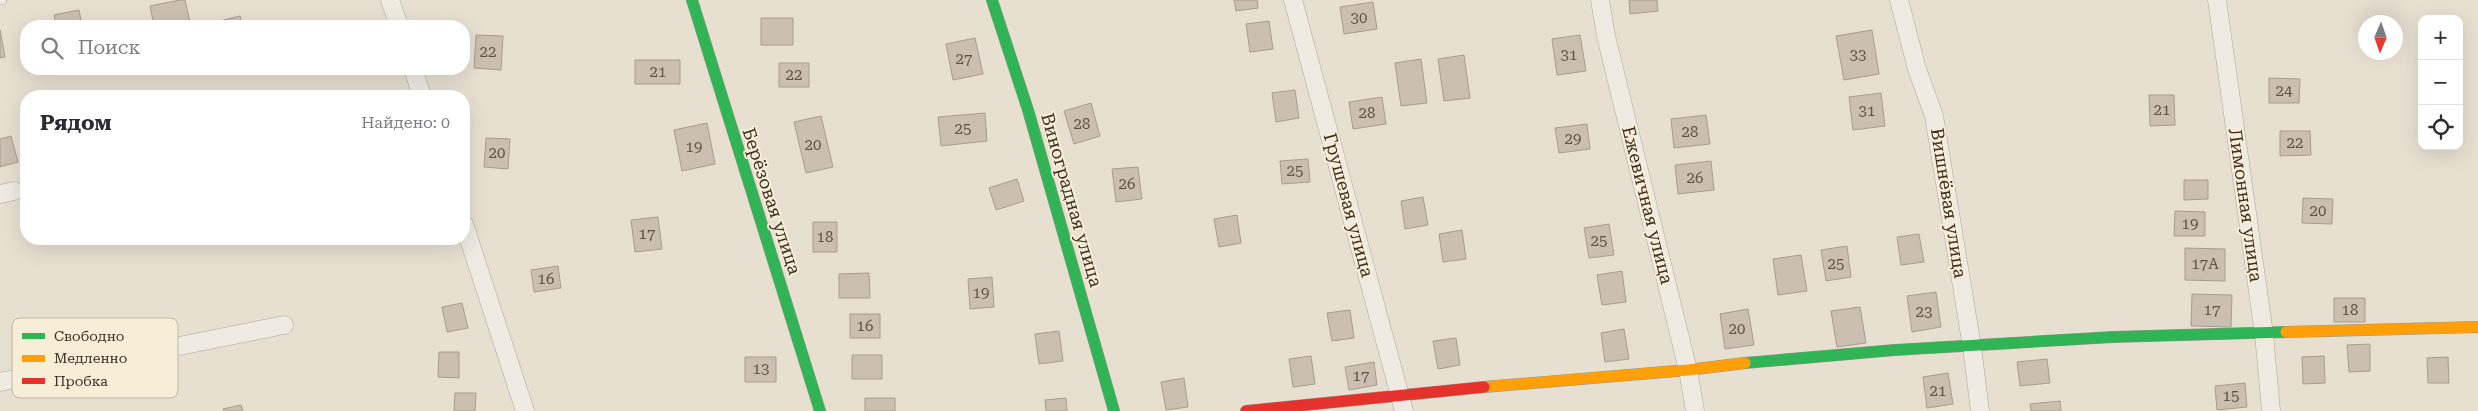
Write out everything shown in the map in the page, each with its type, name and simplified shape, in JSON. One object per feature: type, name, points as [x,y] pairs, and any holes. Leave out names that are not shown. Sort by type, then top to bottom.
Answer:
[{"type":"street","points":[[390,0],[397,20]]},
{"type":"street","name":"Берёзовая улица","points":[[692,0],[820,411]]},
{"type":"street","name":"Виноградная улица","points":[[992,0],[1028,110],[1114,411]]},
{"type":"street","name":"Грушевая улица","points":[[1293,0],[1402,403]]},
{"type":"street","name":"Ежевичная улица","points":[[1600,0],[1606,36],[1688,370],[1695,411]]},
{"type":"street","name":"Вишнёвая улица","points":[[1899,0],[1917,69],[1934,116],[1972,347],[1980,411]]},
{"type":"street","name":"Лимонная улица","points":[[2216,0],[2264,334],[2271,411]]},
{"type":"street","points":[[415,75],[420,90]]},
{"type":"street","points":[[470,242],[525,411]]},
{"type":"street","points":[[178,346],[284,325]]},
{"type":"street","points":[[1246,411],[1402,403],[1583,377],[1688,370],[1769,360],[2113,337],[2478,327]]},
{"type":"building","points":[[185,0],[190,20],[153,20],[150,6]]},
{"type":"building","points":[[1234,0],[1257,0],[1258,8],[1236,11]]},
{"type":"building","points":[[1629,0],[1657,0],[1658,11],[1630,14]]},
{"type":"building","points":[[1373,2],[1377,29],[1344,34],[1340,7]]},
{"type":"building","points":[[79,10],[81,20],[55,20],[54,15]]},
{"type":"building","points":[[240,16],[241,20],[223,20]]},
{"type":"building","points":[[761,18],[793,18],[793,45],[761,45]]},
{"type":"building","points":[[1269,21],[1273,49],[1250,52],[1246,24]]},
{"type":"building","points":[[0,30],[5,57],[0,58]]},
{"type":"building","points":[[1872,30],[1879,74],[1844,80],[1836,36]]},
{"type":"building","points":[[476,35],[503,36],[501,70],[474,68]]},
{"type":"building","points":[[1580,35],[1586,71],[1557,75],[1552,39]]},
{"type":"building","points":[[975,38],[983,74],[953,80],[946,44]]},
{"type":"building","points":[[1464,55],[1470,98],[1444,101],[1438,59]]},
{"type":"building","points":[[1421,59],[1427,103],[1401,106],[1395,63]]},
{"type":"building","points":[[635,60],[680,60],[680,84],[635,84]]},
{"type":"building","points":[[779,63],[809,63],[809,87],[779,87]]},
{"type":"building","points":[[2269,78],[2300,79],[2299,103],[2269,103]]},
{"type":"building","points":[[1295,90],[1299,118],[1276,122],[1272,93]]},
{"type":"building","points":[[1881,93],[1885,126],[1853,130],[1849,97]]},
{"type":"building","points":[[2149,95],[2174,95],[2175,125],[2150,126]]},
{"type":"building","points":[[1382,97],[1386,124],[1353,129],[1349,102]]},
{"type":"building","points":[[1091,103],[1100,136],[1074,144],[1064,111]]},
{"type":"building","points":[[985,113],[987,141],[941,146],[938,117]]},
{"type":"building","points":[[1706,115],[1710,144],[1674,148],[1671,119]]},
{"type":"building","points":[[821,116],[833,167],[806,173],[794,122]]},
{"type":"building","points":[[707,123],[715,164],[682,171],[674,130]]},
{"type":"building","points":[[1587,124],[1590,149],[1559,153],[1555,128]]},
{"type":"building","points":[[2280,131],[2310,131],[2311,155],[2280,156]]},
{"type":"building","points":[[11,136],[18,162],[0,167],[0,139]]},
{"type":"building","points":[[486,138],[510,139],[508,169],[484,167]]},
{"type":"building","points":[[1308,159],[1310,182],[1282,184],[1280,161]]},
{"type":"building","points":[[1711,161],[1714,190],[1678,194],[1675,165]]},
{"type":"building","points":[[1138,167],[1142,199],[1116,202],[1112,169]]},
{"type":"building","points":[[1017,179],[1024,201],[996,210],[989,188]]},
{"type":"building","points":[[2184,180],[2208,180],[2208,199],[2184,200]]},
{"type":"building","points":[[1423,197],[1428,225],[1405,229],[1401,201]]},
{"type":"building","points":[[2303,198],[2333,199],[2332,224],[2302,223]]},
{"type":"building","points":[[2175,211],[2205,212],[2205,236],[2174,236]]},
{"type":"building","points":[[1237,215],[1241,243],[1219,247],[1214,219]]},
{"type":"building","points":[[658,217],[662,249],[635,252],[631,220]]},
{"type":"building","points":[[813,222],[837,222],[837,252],[813,252]]},
{"type":"building","points":[[1609,224],[1614,255],[1589,258],[1584,228]]},
{"type":"building","points":[[1462,230],[1466,259],[1443,262],[1439,234]]},
{"type":"building","points":[[1919,234],[1924,262],[1901,265],[1897,237]]},
{"type":"building","points":[[1847,246],[1851,277],[1826,281],[1821,250]]},
{"type":"building","points":[[2185,248],[2225,249],[2225,281],[2185,280]]},
{"type":"building","points":[[1801,255],[1807,291],[1778,295],[1773,259]]},
{"type":"building","points":[[558,266],[561,288],[534,292],[531,270]]},
{"type":"building","points":[[1622,271],[1626,302],[1602,305],[1597,275]]},
{"type":"building","points":[[869,273],[870,298],[839,298],[839,274]]},
{"type":"building","points":[[992,277],[994,307],[970,309],[968,279]]},
{"type":"building","points":[[1936,292],[1941,327],[1912,332],[1907,296]]},
{"type":"building","points":[[2192,294],[2232,295],[2231,327],[2191,326]]},
{"type":"building","points":[[2334,298],[2365,298],[2365,322],[2334,322]]},
{"type":"building","points":[[462,303],[468,328],[447,332],[442,307]]},
{"type":"building","points":[[1860,307],[1866,343],[1837,347],[1831,311]]},
{"type":"building","points":[[1748,309],[1754,345],[1725,349],[1720,314]]},
{"type":"building","points":[[1350,310],[1354,338],[1332,341],[1327,313]]},
{"type":"building","points":[[850,314],[880,314],[880,338],[850,338]]},
{"type":"building","points":[[1624,329],[1629,359],[1605,362],[1601,333]]},
{"type":"building","points":[[1059,331],[1063,361],[1039,364],[1035,334]]},
{"type":"building","points":[[1456,338],[1460,365],[1438,369],[1433,341]]},
{"type":"building","points":[[2370,344],[2370,371],[2349,372],[2347,345]]},
{"type":"building","points":[[439,352],[459,352],[459,378],[438,377]]},
{"type":"building","points":[[852,355],[882,355],[882,379],[852,379]]},
{"type":"building","points":[[1311,356],[1315,384],[1293,387],[1289,359]]},
{"type":"building","points":[[2324,356],[2325,383],[2303,384],[2302,357]]},
{"type":"building","points":[[745,357],[776,357],[776,382],[745,382]]},
{"type":"building","points":[[2448,357],[2449,383],[2428,383],[2427,358]]},
{"type":"building","points":[[2047,359],[2050,383],[2020,386],[2017,362]]},
{"type":"building","points":[[1374,362],[1377,385],[1349,390],[1345,367]]},
{"type":"building","points":[[1948,373],[1953,404],[1927,408],[1923,377]]},
{"type":"building","points":[[1184,378],[1188,407],[1166,410],[1161,382]]},
{"type":"building","points":[[2245,383],[2247,407],[2217,410],[2215,386]]},
{"type":"building","points":[[455,393],[476,393],[475,411],[454,411]]},
{"type":"building","points":[[865,398],[895,398],[895,411],[865,411]]},
{"type":"building","points":[[1066,398],[1067,411],[1046,411],[1045,400]]},
{"type":"building","points":[[2060,401],[2061,411],[2031,411],[2030,404]]},
{"type":"building","points":[[241,405],[243,411],[224,411],[223,409]]},
{"type":"traffic: fast","points":[[692,0],[820,411]]},
{"type":"traffic: fast","points":[[992,0],[1028,110],[1114,411]]},
{"type":"traffic: fast","points":[[1745,363],[1895,350],[2113,337],[2286,332]]},
{"type":"traffic: slow","points":[[2286,332],[2478,327]]},
{"type":"traffic: slow","points":[[1484,387],[1688,370],[1745,363]]},
{"type":"traffic: jam","points":[[1246,411],[1484,387]]}]
